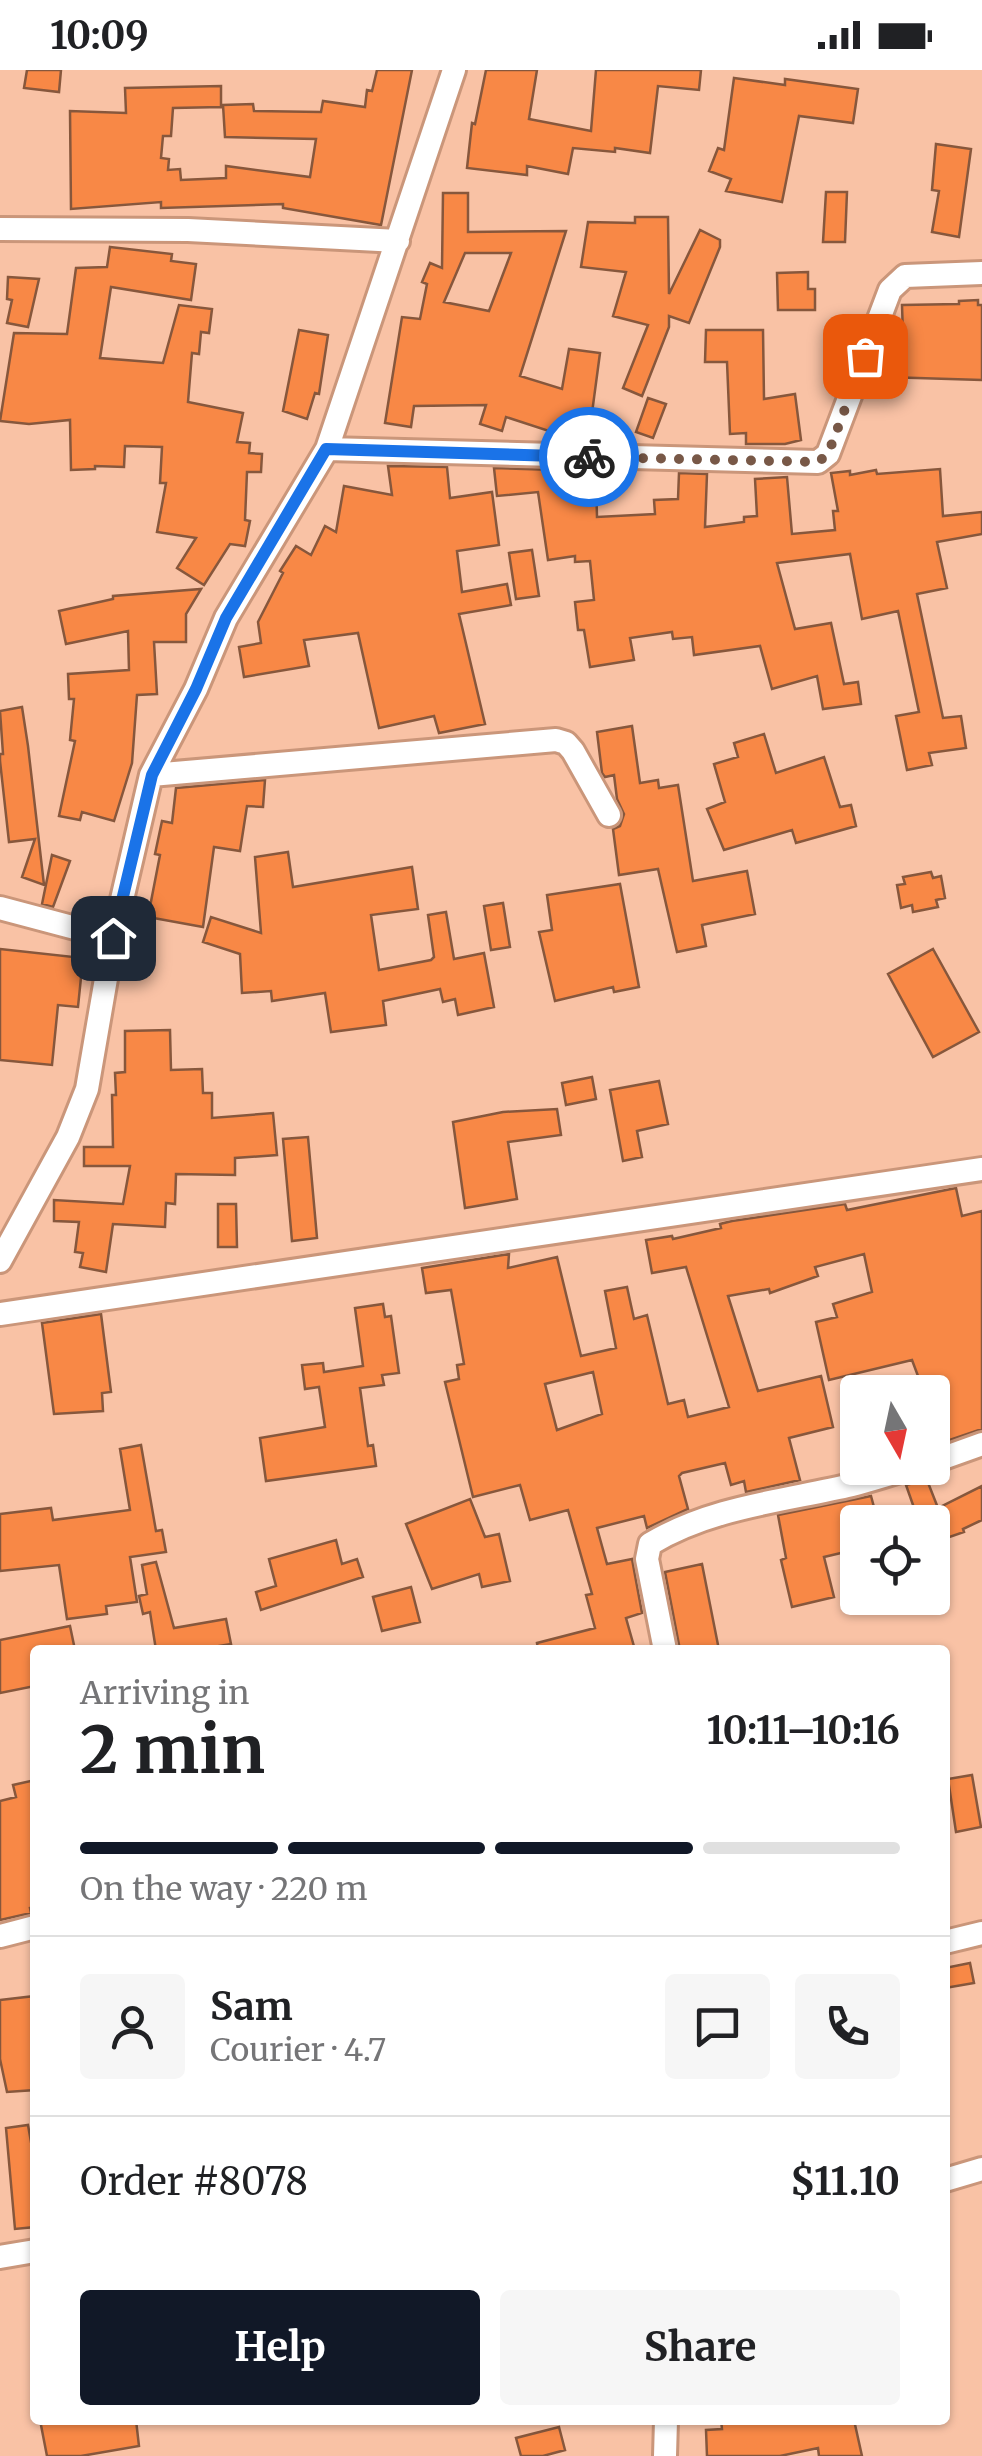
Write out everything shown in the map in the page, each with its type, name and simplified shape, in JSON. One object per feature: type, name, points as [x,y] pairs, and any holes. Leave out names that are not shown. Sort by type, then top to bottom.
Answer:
[{"type":"street","points":[[0,1261],[68,1137],[86,1089],[113,938],[152,775],[196,689],[226,618],[326,449],[454,70]]},
{"type":"street","points":[[0,229],[188,230],[398,241]]},
{"type":"street","points":[[326,449],[818,462],[828,454],[890,290],[904,276],[982,273]]},
{"type":"street","points":[[152,775],[556,740],[566,742],[573,750],[609,815]]},
{"type":"street","points":[[0,908],[113,938]]},
{"type":"street","points":[[0,1314],[982,1169]]},
{"type":"street","points":[[950,1456],[982,1444]]},
{"type":"street","points":[[663,1645],[647,1559],[650,1544],[670,1532],[742,1507],[848,1485]]},
{"type":"street","points":[[0,1936],[30,1928]]},
{"type":"street","points":[[950,1941],[982,1933]]},
{"type":"street","points":[[950,2179],[982,2169]]},
{"type":"street","points":[[0,2256],[30,2251]]},
{"type":"street","points":[[665,2456],[666,2425]]},
{"type":"building","points":[[27,70],[61,70],[59,92],[24,88]]},
{"type":"building","points":[[377,70],[412,70],[381,225],[283,208],[283,204],[161,208],[161,202],[71,209],[70,111],[126,113],[125,88],[221,86],[221,107],[173,108],[171,136],[163,136],[161,158],[169,159],[168,170],[180,169],[181,180],[226,178],[226,166],[310,177],[316,139],[225,137],[223,105],[253,104],[254,111],[321,112],[323,101],[365,107],[367,90],[372,91]]},
{"type":"building","points":[[486,70],[537,70],[529,119],[591,131],[596,70],[701,70],[699,90],[658,86],[650,153],[573,148],[568,174],[527,166],[527,175],[467,168],[472,123],[475,124]]},
{"type":"building","points":[[734,78],[785,85],[785,79],[858,89],[853,123],[799,116],[782,202],[726,191],[731,179],[709,171],[718,148],[724,150]]},
{"type":"building","points":[[936,144],[971,149],[959,237],[932,232],[939,191],[932,190]]},
{"type":"building","points":[[826,192],[847,192],[845,242],[823,242]]},
{"type":"building","points":[[443,193],[468,193],[468,232],[566,231],[520,376],[562,389],[569,349],[600,353],[592,413],[583,437],[560,428],[558,434],[506,417],[502,431],[480,424],[486,405],[414,406],[411,427],[385,423],[402,317],[420,319],[427,284],[422,282],[430,263],[442,268]],"holes":[[[465,253],[511,253],[489,311],[444,302]]]},
{"type":"building","points":[[635,217],[668,217],[669,294],[700,230],[720,240],[689,323],[669,316],[669,327],[642,396],[623,388],[648,325],[613,316],[626,272],[581,267],[588,222],[635,223]]},
{"type":"building","points":[[110,247],[172,254],[171,261],[196,264],[191,300],[111,287],[100,358],[163,363],[179,305],[212,309],[209,333],[201,332],[199,354],[192,353],[188,402],[243,413],[237,442],[250,443],[249,453],[262,454],[261,472],[247,472],[245,520],[250,521],[245,546],[230,544],[204,585],[177,568],[196,538],[157,532],[166,483],[160,483],[162,447],[125,446],[124,467],[71,470],[70,420],[29,424],[0,421],[14,333],[67,334],[76,268],[107,267]]},
{"type":"building","points":[[808,272],[808,289],[815,289],[815,310],[778,310],[777,273]]},
{"type":"building","points":[[8,277],[39,279],[28,327],[7,323],[12,300],[7,299]]},
{"type":"building","points":[[978,300],[978,305],[982,305],[982,380],[885,377],[889,335],[903,335],[902,305]]},
{"type":"building","points":[[299,330],[328,335],[319,394],[315,393],[307,419],[283,411]]},
{"type":"building","points":[[706,330],[763,330],[764,399],[795,394],[801,440],[746,444],[746,433],[730,434],[727,362],[705,362]]},
{"type":"building","points":[[648,398],[666,404],[653,438],[636,432]]},
{"type":"building","points":[[388,466],[447,467],[450,498],[492,492],[499,545],[457,551],[462,592],[507,584],[511,605],[459,614],[485,724],[439,733],[434,716],[379,728],[358,633],[304,640],[309,666],[244,677],[239,647],[261,643],[258,622],[283,573],[280,571],[296,546],[311,555],[325,526],[336,532],[344,486],[392,495]]},
{"type":"building","points":[[494,468],[555,470],[557,482],[596,482],[597,517],[655,514],[654,500],[678,499],[679,473],[707,474],[705,527],[744,522],[744,517],[757,516],[755,479],[787,477],[792,534],[835,530],[833,511],[838,511],[831,473],[940,469],[943,516],[982,512],[982,534],[937,542],[947,588],[917,594],[943,718],[961,716],[966,748],[929,753],[932,765],[907,770],[896,716],[919,712],[898,611],[862,619],[850,554],[777,563],[795,629],[831,623],[844,684],[858,682],[861,704],[823,709],[817,676],[772,689],[760,646],[694,655],[692,637],[673,639],[672,632],[630,638],[634,660],[590,667],[584,630],[578,630],[575,602],[594,600],[590,561],[575,562],[575,556],[548,560],[538,492],[497,496]]},
{"type":"building","points":[[532,550],[539,596],[516,599],[509,553]]},
{"type":"building","points":[[201,589],[186,614],[186,642],[154,642],[157,694],[137,695],[132,763],[114,821],[82,812],[80,820],[59,816],[75,741],[70,740],[74,699],[69,699],[68,674],[129,670],[128,631],[66,644],[59,611],[113,596]]},
{"type":"building","points":[[22,707],[44,885],[22,877],[35,839],[9,842],[0,761],[0,711]]},
{"type":"building","points":[[632,726],[640,783],[658,780],[659,788],[678,785],[693,881],[747,871],[755,914],[702,925],[706,946],[677,952],[658,869],[619,875],[613,829],[620,826],[624,814],[617,799],[614,775],[605,777],[602,773],[597,732]]},
{"type":"building","points":[[764,734],[776,773],[824,757],[840,807],[851,805],[856,826],[796,843],[792,830],[724,850],[707,809],[725,802],[714,764],[738,757],[734,743]]},
{"type":"building","points":[[265,780],[263,807],[247,806],[240,851],[214,847],[203,927],[148,917],[162,821],[172,823],[176,788]]},
{"type":"building","points":[[288,852],[293,887],[412,867],[418,909],[371,915],[379,970],[431,960],[434,957],[428,915],[446,912],[454,959],[484,953],[494,1007],[458,1015],[455,999],[443,1002],[440,989],[383,1001],[386,1025],[331,1032],[325,993],[272,1001],[271,991],[242,993],[240,954],[203,942],[211,917],[261,933],[255,857]]},
{"type":"building","points":[[52,855],[70,861],[53,907],[42,904]]},
{"type":"building","points":[[931,872],[933,878],[941,876],[945,898],[936,900],[938,907],[913,912],[912,905],[901,908],[897,885],[905,884],[903,877]]},
{"type":"building","points":[[620,884],[639,987],[614,992],[613,987],[555,1001],[539,932],[552,930],[547,895]]},
{"type":"building","points":[[503,903],[510,947],[491,950],[484,906]]},
{"type":"building","points":[[0,949],[83,958],[78,1007],[58,1005],[52,1065],[0,1060]]},
{"type":"building","points":[[933,949],[979,1032],[933,1057],[888,974]]},
{"type":"building","points":[[170,1030],[171,1070],[202,1069],[203,1093],[212,1093],[212,1118],[273,1113],[277,1155],[235,1158],[235,1175],[176,1174],[175,1204],[166,1203],[165,1227],[113,1224],[106,1272],[80,1267],[83,1253],[75,1252],[79,1222],[54,1221],[54,1200],[123,1204],[130,1166],[84,1166],[84,1147],[113,1147],[112,1095],[116,1095],[115,1073],[125,1072],[125,1031]]},
{"type":"building","points":[[592,1077],[596,1099],[566,1105],[562,1083]]},
{"type":"building","points":[[659,1081],[668,1124],[637,1131],[642,1157],[623,1161],[610,1090]]},
{"type":"building","points":[[557,1109],[561,1135],[508,1142],[517,1199],[465,1208],[453,1122],[503,1112]]},
{"type":"building","points":[[308,1137],[317,1238],[292,1241],[283,1139]]},
{"type":"building","points":[[956,1188],[962,1216],[982,1211],[982,1429],[950,1440],[950,1375],[918,1375],[912,1360],[829,1380],[816,1322],[837,1317],[833,1304],[872,1292],[864,1254],[815,1267],[818,1276],[770,1293],[769,1289],[728,1296],[758,1391],[821,1376],[833,1427],[789,1438],[800,1480],[746,1492],[744,1481],[731,1485],[725,1463],[682,1473],[679,1476],[688,1509],[647,1528],[644,1516],[597,1528],[607,1564],[632,1559],[642,1613],[626,1618],[634,1645],[537,1645],[595,1628],[586,1595],[592,1594],[568,1510],[530,1520],[520,1485],[473,1497],[445,1382],[459,1379],[457,1365],[464,1364],[451,1290],[426,1293],[422,1268],[509,1254],[508,1268],[557,1257],[581,1356],[616,1348],[605,1291],[627,1287],[634,1319],[647,1315],[668,1404],[684,1400],[688,1417],[729,1407],[686,1267],[652,1273],[646,1240],[672,1236],[673,1239],[721,1228],[720,1224],[845,1204],[847,1210]],"holes":[[[593,1372],[602,1414],[557,1430],[545,1384]]]},
{"type":"building","points":[[218,1204],[236,1204],[237,1247],[218,1247]]},
{"type":"building","points":[[383,1304],[385,1317],[391,1316],[399,1373],[382,1375],[384,1385],[360,1388],[368,1446],[373,1445],[376,1466],[266,1481],[260,1438],[325,1427],[319,1387],[305,1389],[302,1365],[323,1363],[324,1372],[363,1366],[355,1308]]},
{"type":"building","points":[[101,1314],[111,1392],[102,1393],[103,1411],[54,1414],[42,1323]]},
{"type":"building","points":[[141,1445],[156,1531],[162,1530],[166,1552],[130,1557],[137,1602],[106,1606],[107,1614],[67,1619],[59,1565],[0,1571],[0,1514],[51,1508],[53,1520],[130,1510],[120,1449]]},
{"type":"building","points":[[906,1485],[929,1485],[937,1505],[913,1505]]},
{"type":"building","points":[[982,1486],[982,1520],[963,1529],[964,1532],[950,1537],[950,1505],[944,1505]]},
{"type":"building","points":[[871,1496],[873,1505],[840,1505],[840,1553],[824,1557],[834,1597],[792,1607],[781,1560],[786,1558],[778,1515]]},
{"type":"building","points":[[470,1499],[485,1537],[499,1534],[510,1581],[482,1587],[479,1574],[432,1589],[406,1524]]},
{"type":"building","points":[[336,1540],[342,1564],[357,1559],[363,1577],[261,1610],[256,1592],[276,1586],[269,1559]]},
{"type":"building","points":[[156,1562],[174,1628],[226,1619],[231,1644],[155,1645],[150,1612],[143,1614],[139,1596],[147,1594],[142,1565]]},
{"type":"building","points":[[702,1564],[718,1645],[679,1645],[665,1572]]},
{"type":"building","points":[[411,1587],[420,1622],[382,1631],[373,1597]]},
{"type":"building","points":[[70,1626],[74,1645],[30,1645],[30,1687],[0,1693],[0,1640]]},
{"type":"building","points":[[972,1775],[981,1827],[956,1832],[950,1779]]},
{"type":"building","points":[[30,1781],[30,1913],[0,1920],[0,1801],[16,1797],[13,1785]]},
{"type":"building","points":[[970,1963],[974,1983],[950,1987],[950,1967]]},
{"type":"building","points":[[30,1997],[30,2090],[7,2092],[0,2059],[0,2000]]},
{"type":"building","points":[[28,2125],[30,2228],[15,2229],[6,2128]]},
{"type":"building","points":[[41,2425],[137,2425],[139,2446],[81,2456],[47,2456]]},
{"type":"building","points":[[722,2425],[855,2425],[862,2456],[819,2456],[818,2448],[780,2456],[707,2456],[706,2430],[722,2429]]},
{"type":"building","points":[[559,2427],[565,2450],[521,2456],[516,2438]]},
{"type":"way so far","points":[[589,457],[818,462],[828,454],[865,356]]},
{"type":"route","points":[[113,938],[152,775],[196,689],[226,618],[326,449],[589,457]]}]
